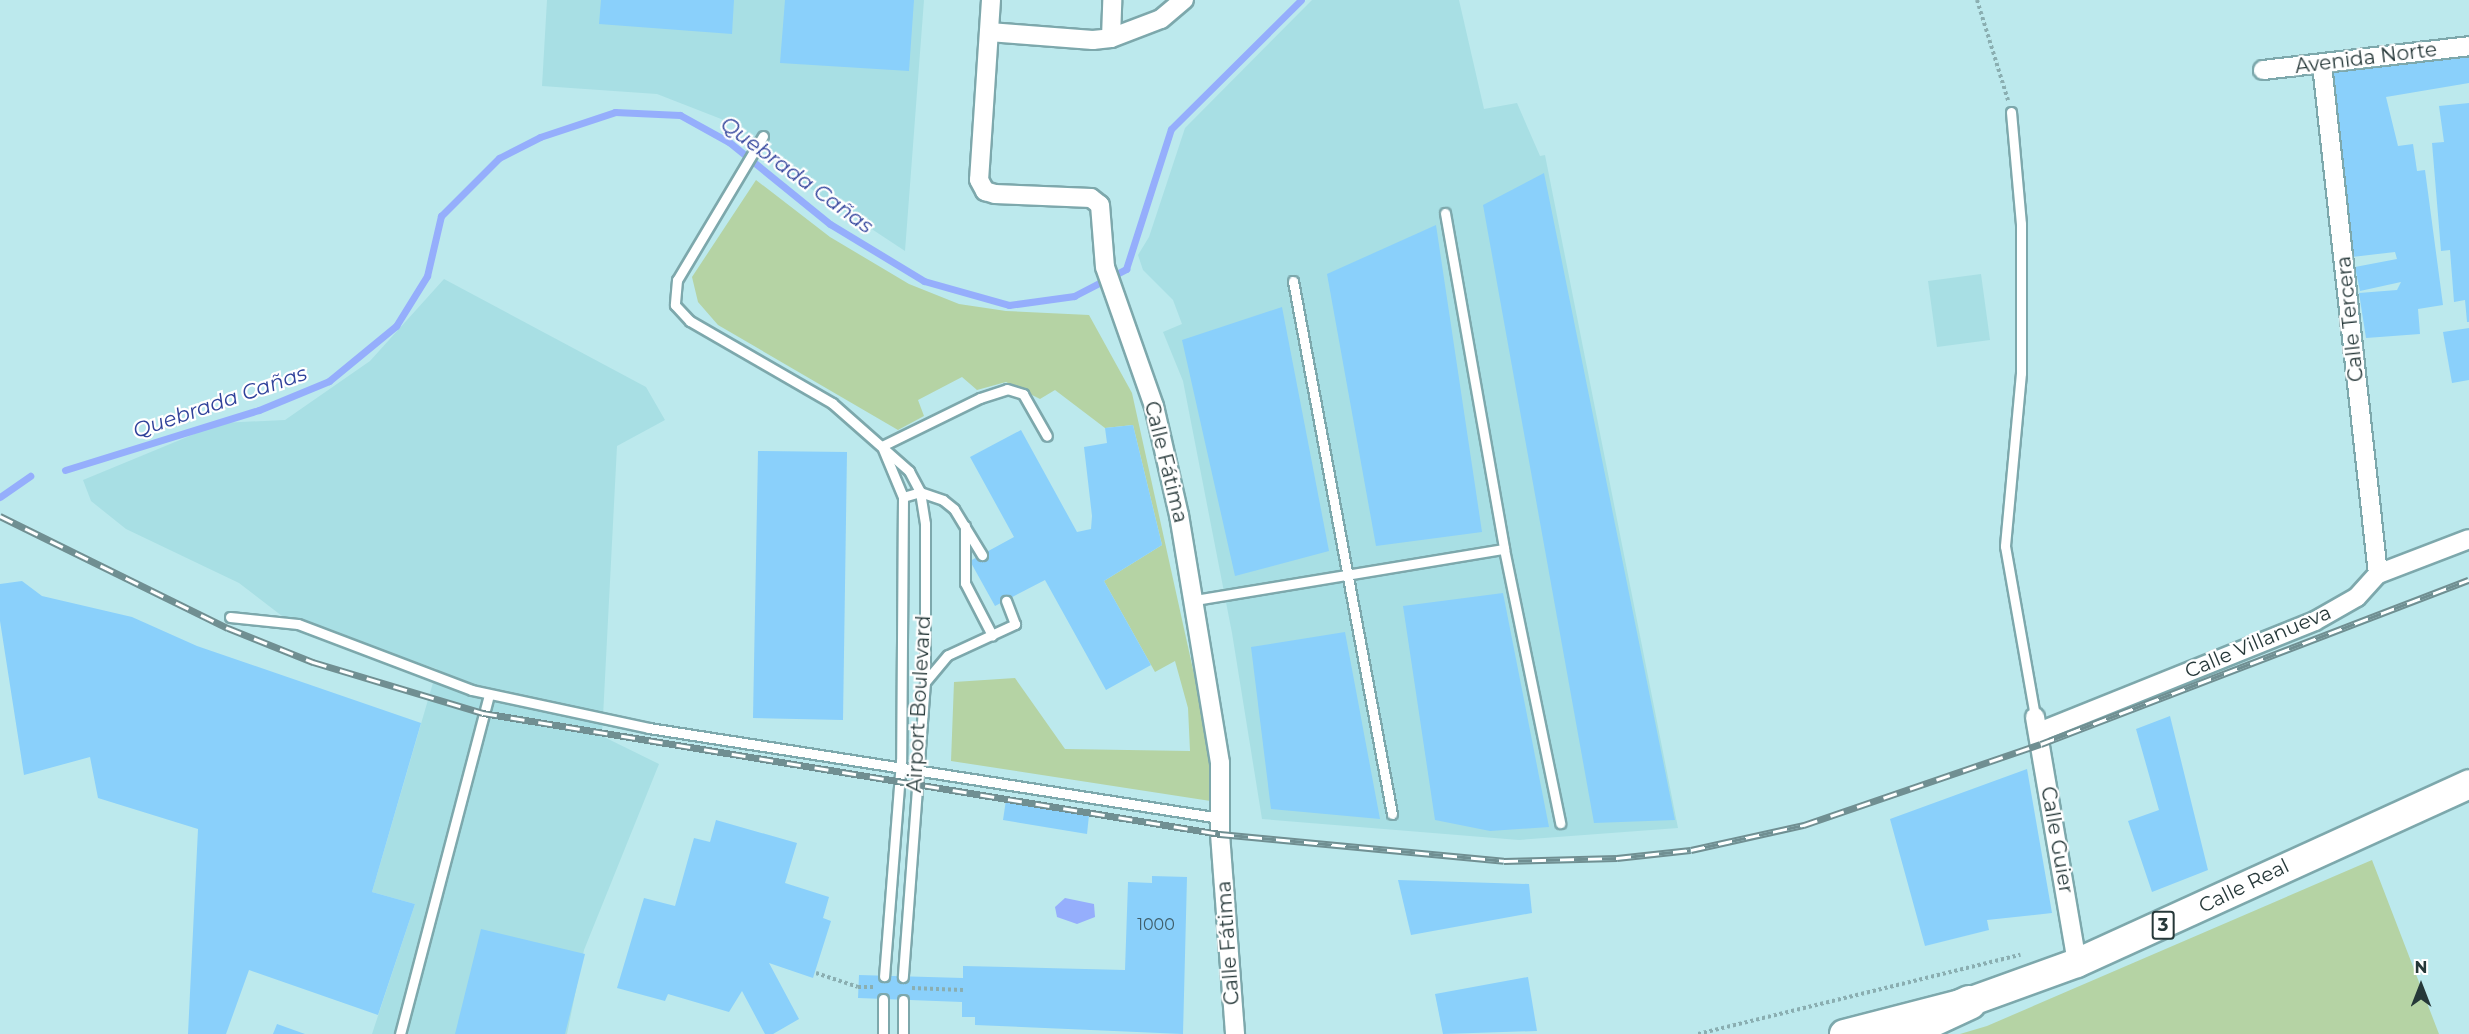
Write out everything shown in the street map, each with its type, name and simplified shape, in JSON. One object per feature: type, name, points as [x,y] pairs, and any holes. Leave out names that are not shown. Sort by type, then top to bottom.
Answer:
[{"type":"highway","points":[[1900,1034],[1969,1002]]},
{"type":"main road","name":"Calle Real","points":[[1844,1034],[1969,1002],[2077,963],[2469,784]]},
{"type":"street","name":"Calle Fátima","points":[[991,0],[979,180],[985,191],[995,194],[1091,198],[1100,205],[1104,217],[1106,267],[1154,406],[1195,600],[1220,763],[1220,818],[1235,1034]]},
{"type":"street","points":[[1111,38],[1112,0]]},
{"type":"street","points":[[988,32],[1093,40],[1111,38],[1161,19],[1184,0]]},
{"type":"street","name":"Avenida Norte","points":[[2262,70],[2322,65],[2469,46]]},
{"type":"street","name":"Calle Tercera","points":[[2322,65],[2378,574]]},
{"type":"street","name":"Calle Villanueva","points":[[2037,725],[2315,621],[2357,597],[2378,574],[2469,539]]},
{"type":"street","name":"Calle Guier","points":[[2037,725],[2077,963]]},
{"type":"lane","points":[[2011,112],[2021,224],[2021,373],[2005,546],[2037,725]]},
{"type":"lane","name":"Airport Boulevard","points":[[763,136],[677,280],[675,305],[681,315],[832,403],[909,471],[920,492],[925,524],[925,682],[916,770],[903,977]]},
{"type":"lane","points":[[1445,213],[1504,549],[1560,823]]},
{"type":"lane","points":[[1293,281],[1392,814]]},
{"type":"lane","points":[[882,446],[980,398],[1007,389],[1023,393],[1047,436]]},
{"type":"lane","name":"Airport Boulevard","points":[[882,446],[903,497],[900,768],[884,976]]},
{"type":"lane","points":[[903,497],[920,492],[948,504],[965,526],[982,555]]},
{"type":"lane","points":[[965,526],[965,583],[992,635]]},
{"type":"lane","points":[[1195,600],[1504,549]]},
{"type":"lane","points":[[925,682],[948,655],[1015,624],[1006,601]]},
{"type":"lane","points":[[230,617],[298,624],[489,693],[649,728],[1220,818]]},
{"type":"lane","points":[[400,1034],[489,693]]},
{"type":"lane","points":[[883,999],[883,1034]]},
{"type":"lane","points":[[903,1000],[903,1034]]},
{"type":"path","points":[[1977,0],[2011,112]]},
{"type":"path","points":[[1698,1034],[2026,953]]},
{"type":"shaded area","points":[[547,0],[924,0],[905,251],[811,189],[734,124],[657,94],[542,86]]},
{"type":"shaded area","points":[[1312,0],[1459,0],[1484,109],[1517,103],[1540,156],[1545,155],[1678,828],[1519,840],[1262,819],[1232,633],[1183,381],[1163,332],[1182,324],[1173,300],[1143,270],[1138,255],[1149,237],[1185,128]]},
{"type":"shaded area","points":[[1981,274],[1990,340],[1937,347],[1928,281]]},
{"type":"shaded area","points":[[444,279],[646,387],[665,420],[617,446],[602,736],[659,764],[584,950],[567,1034],[372,1034],[415,904],[372,892],[437,669],[282,616],[239,583],[126,529],[91,501],[83,480],[221,423],[285,420],[370,361]]},
{"type":"green space","points":[[756,180],[830,237],[909,284],[959,304],[1006,311],[1089,315],[1132,393],[1213,760],[1217,802],[951,761],[954,682],[1015,678],[1065,749],[1190,751],[1188,708],[1175,661],[1155,672],[1104,581],[1162,545],[1133,425],[1105,428],[1055,390],[1040,399],[1006,382],[977,390],[962,377],[918,400],[924,416],[898,430],[718,325],[698,302],[692,277]]},
{"type":"green space","points":[[2372,860],[2439,1034],[1960,1034],[1987,1026]]},
{"type":"water","points":[[1065,898],[1094,904],[1095,917],[1077,924],[1057,917],[1055,907]]},
{"type":"building","points":[[601,0],[734,0],[732,34],[599,24]]},
{"type":"building","points":[[785,0],[914,0],[909,71],[780,63]]},
{"type":"building","points":[[2469,49],[2469,83],[2386,97],[2398,146],[2413,144],[2417,171],[2425,170],[2443,305],[2418,309],[2420,334],[2366,338],[2359,293],[2397,290],[2401,282],[2360,291],[2355,267],[2397,259],[2395,252],[2352,257],[2324,70]]},
{"type":"building","points":[[2469,103],[2469,322],[2467,322],[2465,300],[2454,302],[2450,250],[2441,251],[2432,143],[2444,142],[2439,106]]},
{"type":"building","points":[[1544,173],[1675,820],[1594,823],[1483,205]]},
{"type":"building","points":[[1436,225],[1482,532],[1376,546],[1327,274]]},
{"type":"building","points":[[1282,307],[1329,551],[1235,576],[1182,340]]},
{"type":"building","points":[[2469,328],[2469,380],[2452,383],[2443,332]]},
{"type":"building","points":[[1133,425],[1162,545],[1104,581],[1151,665],[1106,690],[1045,580],[995,606],[970,561],[1014,537],[970,457],[1021,430],[1077,532],[1091,529],[1092,516],[1084,447],[1107,443],[1105,428]]},
{"type":"building","points":[[758,451],[847,452],[843,720],[753,718]]},
{"type":"building","points":[[22,581],[42,596],[132,617],[197,646],[421,723],[372,892],[415,904],[378,1015],[249,970],[226,1034],[188,1034],[198,829],[98,798],[90,757],[24,775],[0,621],[0,584]]},
{"type":"building","points":[[1503,593],[1549,827],[1490,831],[1435,820],[1403,606]]},
{"type":"building","points":[[1345,632],[1380,819],[1271,809],[1251,647]]},
{"type":"building","points":[[2170,716],[2208,870],[2152,892],[2128,821],[2159,810],[2136,729]]},
{"type":"building","points":[[2027,769],[2052,913],[1987,920],[1989,930],[1925,946],[1890,819]]},
{"type":"building","points":[[1006,800],[1089,815],[1087,834],[1003,820]]},
{"type":"building","points":[[716,820],[797,843],[785,883],[829,897],[823,918],[831,921],[813,978],[769,963],[799,1019],[773,1034],[765,1034],[742,991],[729,1012],[668,994],[665,1001],[617,988],[644,898],[675,906],[694,838],[710,842]]},
{"type":"building","points":[[1152,876],[1187,877],[1183,1034],[975,1025],[975,1017],[962,1017],[962,1002],[858,998],[859,975],[963,978],[963,966],[1125,970],[1128,882],[1152,883]]},
{"type":"building","points":[[1398,880],[1529,884],[1532,913],[1411,935]]},
{"type":"building","points":[[481,929],[585,954],[565,1034],[455,1034]]},
{"type":"building","points":[[1528,977],[1537,1031],[1443,1034],[1435,994]]},
{"type":"building","points":[[277,1024],[305,1034],[273,1034]]},
{"type":"waterway","name":"Quebrada Cañas","points":[[65,470],[259,410],[329,381],[396,326],[427,276],[441,216],[499,158],[540,137],[615,112],[680,115],[729,142],[830,224],[924,281],[1009,305],[1074,296],[1126,269],[1171,129],[1301,0]]},
{"type":"waterway","name":"Quebrada Cañas","points":[[0,497],[30,476]]},
{"type":"railway","points":[[0,516],[228,628],[313,662],[483,713],[1220,834],[1504,861],[1617,858],[1691,850],[1804,825],[2041,744],[2469,580]]}]
